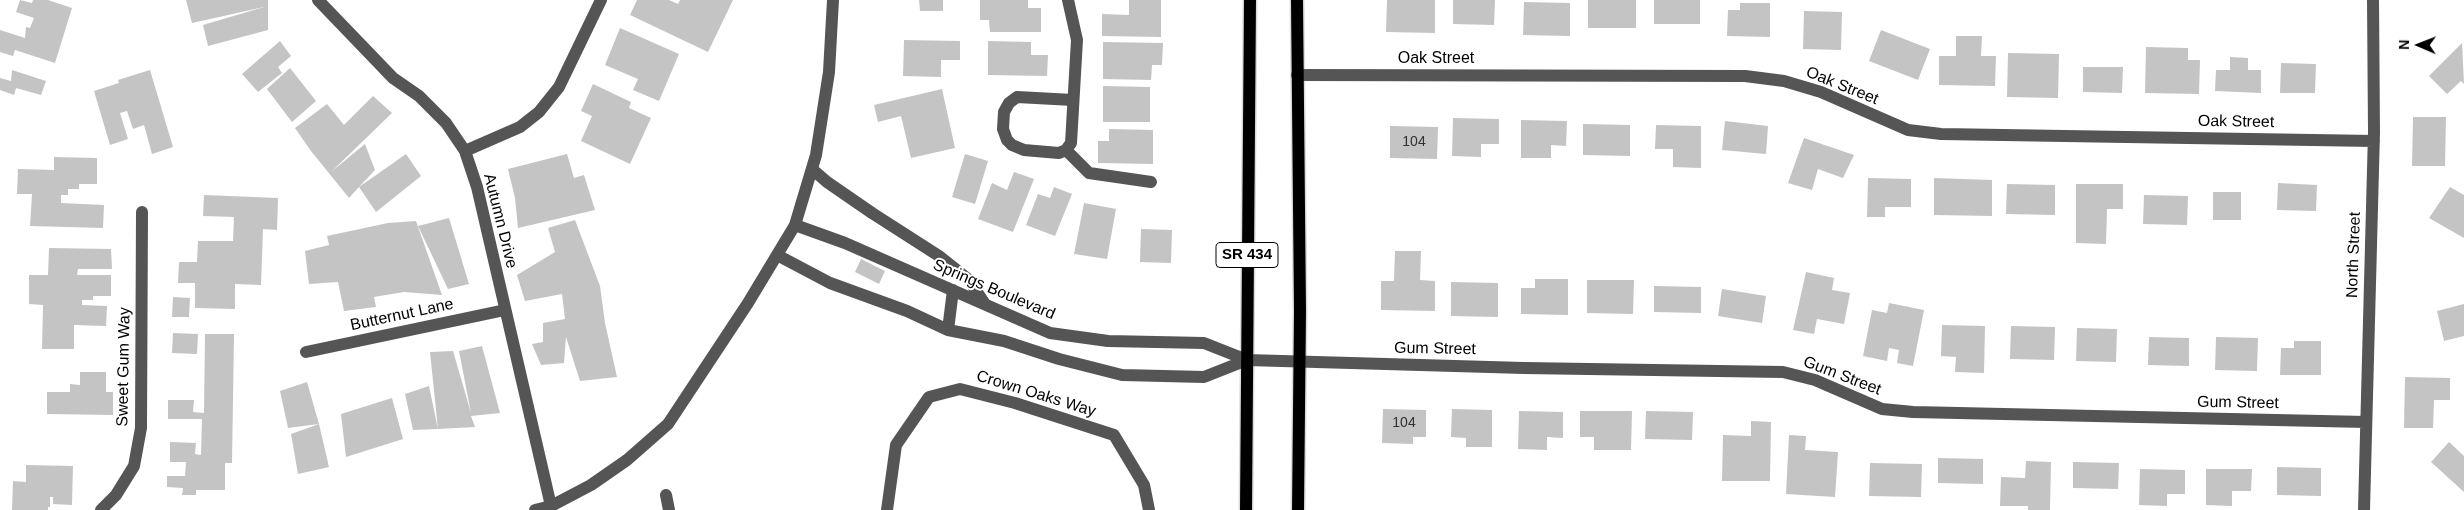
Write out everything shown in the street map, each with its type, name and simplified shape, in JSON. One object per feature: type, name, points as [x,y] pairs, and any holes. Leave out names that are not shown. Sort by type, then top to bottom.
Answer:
[{"type":"main road","name":"SR 434","points":[[1246,510],[1250,0]]},
{"type":"main road","name":"SR 434","points":[[1297,0],[1300,362],[1298,510]]},
{"type":"street","name":"Autumn Drive","points":[[318,0],[393,78],[418,96],[446,123],[465,151],[478,187],[504,310],[550,508]]},
{"type":"street","points":[[465,151],[520,127],[539,112],[559,87],[601,0]]},
{"type":"street","points":[[536,510],[550,508],[591,485],[613,470],[668,424],[743,311],[795,225],[812,168],[829,72],[832,0]]},
{"type":"street","points":[[1068,0],[1077,40],[1072,100],[1071,143],[1066,150],[1059,153],[1024,150],[1012,146],[1007,140],[1003,129],[1004,112],[1009,103],[1017,97],[1072,100]]},
{"type":"street","name":"North Street","points":[[2364,510],[2374,141],[2373,0]]},
{"type":"street","name":"Oak Street","points":[[1297,75],[1745,76],[1784,81],[1821,92],[1908,130],[1941,134],[2374,141]]},
{"type":"street","points":[[1066,150],[1089,173],[1151,182]]},
{"type":"street","points":[[812,168],[851,198],[939,256],[969,280],[986,304]]},
{"type":"street","name":"Sweet Gum Way","points":[[101,510],[116,495],[134,466],[141,428],[142,212]]},
{"type":"street","name":"Springs Boulevard","points":[[795,225],[846,243],[1050,332],[1108,341],[1204,343],[1246,360]]},
{"type":"street","points":[[777,255],[830,284],[907,311],[948,330],[1004,341],[1059,359],[1122,375],[1204,377],[1246,360]]},
{"type":"street","points":[[948,330],[952,290]]},
{"type":"street","name":"Butternut Lane","points":[[306,352],[504,310]]},
{"type":"street","name":"Gum Street","points":[[1246,360],[1783,372],[1815,380],[1882,408],[1913,412],[2366,422]]},
{"type":"street","name":"Crown Oaks Way","points":[[887,510],[896,445],[929,397],[960,389],[1015,403],[1114,435],[1144,484],[1149,510]]},
{"type":"street","points":[[666,495],[669,510]]},
{"type":"building","points":[[20,0],[32,3],[33,0],[48,0],[72,8],[55,63],[15,50],[13,56],[0,52],[0,30],[25,38],[26,27],[30,28],[34,18],[16,12]]},
{"type":"building","points":[[186,0],[268,0],[268,30],[208,46],[203,25],[264,7],[192,23]]},
{"type":"building","points":[[637,0],[669,0],[678,4],[680,0],[733,0],[708,52],[630,15]]},
{"type":"building","points":[[919,0],[943,0],[943,11],[920,11]]},
{"type":"building","points":[[980,0],[1028,0],[1028,8],[1041,8],[1041,32],[990,32],[989,20],[980,20]]},
{"type":"building","points":[[1129,0],[1161,0],[1161,37],[1102,36],[1102,14],[1129,15]]},
{"type":"building","points":[[1387,0],[1435,0],[1435,33],[1386,32]]},
{"type":"building","points":[[1453,0],[1495,0],[1494,25],[1453,24]]},
{"type":"building","points":[[1588,0],[1636,0],[1636,28],[1588,28]]},
{"type":"building","points":[[1654,0],[1700,0],[1700,24],[1654,24]]},
{"type":"building","points":[[1524,2],[1570,3],[1570,36],[1523,35]]},
{"type":"building","points":[[1740,3],[1770,3],[1770,37],[1727,36],[1728,10],[1740,10]]},
{"type":"building","points":[[1804,11],[1842,12],[1841,50],[1803,49]]},
{"type":"building","points":[[620,28],[679,54],[659,101],[633,90],[638,79],[605,65]]},
{"type":"building","points":[[1881,30],[1930,49],[1918,80],[1869,61]]},
{"type":"building","points":[[1956,36],[1982,36],[1981,56],[1996,56],[1995,86],[1939,85],[1939,56],[1956,56]]},
{"type":"building","points":[[904,40],[960,41],[960,60],[941,60],[941,77],[903,76]]},
{"type":"building","points":[[280,41],[291,56],[278,67],[282,73],[258,92],[242,74]]},
{"type":"building","points":[[988,41],[1031,42],[1031,55],[1048,55],[1047,76],[988,75]]},
{"type":"building","points":[[1103,42],[1163,43],[1162,65],[1152,65],[1151,80],[1103,79]]},
{"type":"building","points":[[2462,43],[2464,84],[2461,81],[2447,94],[2429,76]]},
{"type":"building","points":[[2146,47],[2188,48],[2188,60],[2200,60],[2199,94],[2145,93]]},
{"type":"building","points":[[2008,53],[2059,54],[2058,98],[2007,97]]},
{"type":"building","points":[[2230,57],[2248,58],[2248,70],[2261,70],[2261,93],[2215,91],[2216,70],[2230,70]]},
{"type":"building","points":[[2281,63],[2316,64],[2315,93],[2280,93]]},
{"type":"building","points":[[2083,67],[2123,67],[2122,93],[2083,92]]},
{"type":"building","points":[[290,68],[316,101],[292,122],[267,89]]},
{"type":"building","points":[[12,70],[46,81],[41,95],[16,88],[14,95],[0,90],[0,78],[11,81]]},
{"type":"building","points":[[150,70],[173,147],[152,154],[144,125],[133,129],[127,111],[120,113],[128,139],[110,145],[94,91],[119,83],[118,80]]},
{"type":"building","points":[[593,84],[631,102],[629,108],[651,118],[630,164],[581,141],[592,116],[581,111]]},
{"type":"building","points":[[1103,86],[1150,87],[1150,122],[1103,122]]},
{"type":"building","points":[[942,89],[955,148],[911,158],[901,116],[878,122],[874,105]]},
{"type":"building","points":[[373,96],[392,113],[331,172],[365,144],[375,170],[349,198],[295,128],[327,104],[344,125]]},
{"type":"building","points":[[2413,117],[2446,117],[2445,166],[2412,166]]},
{"type":"building","points":[[1453,118],[1499,119],[1499,144],[1481,144],[1481,157],[1452,156]]},
{"type":"building","points":[[1521,120],[1567,121],[1566,146],[1551,145],[1551,158],[1521,158]]},
{"type":"building","points":[[1725,121],[1768,126],[1766,154],[1722,150]]},
{"type":"building","points":[[1583,124],[1630,125],[1630,156],[1583,155]]},
{"type":"building","points":[[1656,125],[1701,126],[1701,168],[1673,167],[1673,149],[1655,149]]},
{"type":"building","points":[[1390,126],[1438,127],[1437,159],[1390,158]]},
{"type":"building","points":[[1109,129],[1153,130],[1153,164],[1098,163],[1098,141],[1109,141]]},
{"type":"building","points":[[1804,138],[1854,155],[1843,178],[1818,169],[1812,190],[1788,183]]},
{"type":"building","points":[[406,154],[421,176],[376,212],[359,187]]},
{"type":"building","points":[[567,154],[574,178],[584,175],[595,210],[518,228],[515,198],[508,169]]},
{"type":"building","points":[[965,154],[988,161],[975,204],[952,197]]},
{"type":"building","points":[[54,157],[97,158],[97,184],[79,184],[79,189],[68,189],[68,195],[61,195],[61,203],[104,205],[103,228],[30,226],[32,194],[17,194],[18,169],[54,170]]},
{"type":"building","points":[[1014,172],[1034,179],[1013,232],[978,219],[992,183],[1007,190]]},
{"type":"building","points":[[1868,178],[1911,179],[1911,207],[1885,207],[1885,217],[1867,217]]},
{"type":"building","points":[[1934,178],[1992,180],[1992,216],[1934,215]]},
{"type":"building","points":[[2278,183],[2317,185],[2316,211],[2277,210]]},
{"type":"building","points":[[2007,184],[2055,185],[2055,215],[2006,214]]},
{"type":"building","points":[[2076,184],[2123,184],[2123,209],[2107,209],[2106,244],[2076,243]]},
{"type":"building","points":[[1054,187],[1072,194],[1055,236],[1026,225],[1038,194],[1050,198]]},
{"type":"building","points":[[2450,187],[2464,195],[2464,238],[2429,218]]},
{"type":"building","points":[[2213,192],[2241,192],[2241,220],[2213,220]]},
{"type":"building","points":[[204,195],[278,198],[277,230],[263,229],[261,285],[235,284],[235,309],[195,308],[195,283],[178,283],[179,262],[197,262],[198,241],[233,241],[234,217],[203,216]]},
{"type":"building","points":[[2144,195],[2188,196],[2187,225],[2143,224]]},
{"type":"building","points":[[1084,203],[1116,209],[1107,259],[1074,254]]},
{"type":"building","points":[[449,218],[469,284],[448,289],[418,226]]},
{"type":"building","points":[[575,220],[600,286],[605,323],[617,377],[580,381],[566,337],[564,363],[541,365],[532,344],[543,342],[543,323],[565,319],[562,294],[525,301],[517,275],[555,252],[548,228]]},
{"type":"building","points":[[416,221],[442,295],[404,292],[374,297],[376,307],[344,311],[338,282],[309,284],[305,251],[329,245],[327,236],[388,223]]},
{"type":"building","points":[[1141,229],[1172,230],[1171,263],[1140,262]]},
{"type":"building","points":[[49,248],[111,249],[112,269],[78,269],[77,275],[111,275],[111,296],[93,296],[93,300],[82,300],[82,305],[107,306],[106,326],[74,325],[74,349],[42,349],[43,305],[29,304],[29,275],[48,275]]},
{"type":"building","points":[[1395,251],[1421,251],[1420,280],[1435,281],[1435,311],[1381,310],[1381,281],[1394,281]]},
{"type":"building","points":[[861,259],[885,271],[879,284],[855,272]]},
{"type":"building","points":[[1806,272],[1834,278],[1832,290],[1850,293],[1844,324],[1817,319],[1814,334],[1793,330]]},
{"type":"building","points":[[1535,279],[1568,279],[1568,315],[1521,314],[1521,288],[1535,288]]},
{"type":"building","points":[[1587,280],[1634,280],[1633,314],[1587,313]]},
{"type":"building","points":[[1451,282],[1498,283],[1498,317],[1451,316]]},
{"type":"building","points":[[1654,286],[1701,287],[1701,313],[1654,312]]},
{"type":"building","points":[[1722,289],[1766,296],[1762,323],[1718,316]]},
{"type":"building","points":[[173,297],[190,298],[189,317],[172,317]]},
{"type":"building","points":[[1889,303],[1924,310],[1913,366],[1897,363],[1899,350],[1889,348],[1887,361],[1863,356],[1872,310],[1887,313]]},
{"type":"building","points":[[2464,304],[2464,336],[2444,341],[2437,311]]},
{"type":"building","points":[[1942,325],[1985,326],[1984,373],[1955,372],[1956,357],[1941,356]]},
{"type":"building","points":[[2011,326],[2055,327],[2054,360],[2010,359]]},
{"type":"building","points":[[2077,328],[2117,329],[2116,362],[2076,361]]},
{"type":"building","points":[[173,333],[198,334],[197,354],[172,353]]},
{"type":"building","points":[[205,334],[234,334],[232,463],[225,463],[225,490],[196,490],[196,495],[182,495],[183,488],[167,487],[167,476],[185,476],[186,462],[170,462],[170,442],[196,443],[195,454],[201,455],[202,419],[168,419],[168,400],[194,400],[193,412],[204,413]]},
{"type":"building","points":[[2149,337],[2189,338],[2189,366],[2148,365]]},
{"type":"building","points":[[2216,337],[2258,338],[2257,371],[2215,370]]},
{"type":"building","points":[[2294,341],[2321,341],[2321,375],[2280,375],[2281,348],[2294,348]]},
{"type":"building","points":[[482,346],[500,413],[471,416],[475,427],[438,429],[430,352],[453,351],[471,413],[459,351]]},
{"type":"building","points":[[80,372],[106,372],[106,392],[113,392],[113,415],[47,414],[47,392],[70,392],[70,384],[80,385]]},
{"type":"building","points":[[2405,377],[2450,378],[2450,400],[2434,400],[2433,428],[2404,428]]},
{"type":"building","points":[[307,382],[319,424],[288,428],[280,391]]},
{"type":"building","points":[[429,386],[438,429],[413,430],[405,394]]},
{"type":"building","points":[[392,398],[403,439],[346,457],[341,414]]},
{"type":"building","points":[[1383,409],[1426,410],[1426,437],[1413,437],[1413,444],[1382,443]]},
{"type":"building","points":[[1452,409],[1492,410],[1492,447],[1466,447],[1466,438],[1451,437]]},
{"type":"building","points":[[1519,411],[1563,412],[1563,438],[1547,437],[1547,450],[1518,449]]},
{"type":"building","points":[[1580,411],[1632,411],[1631,450],[1594,450],[1594,437],[1580,437]]},
{"type":"building","points":[[1646,411],[1693,412],[1692,440],[1645,439]]},
{"type":"building","points":[[1751,421],[1771,422],[1770,481],[1722,481],[1723,435],[1751,436]]},
{"type":"building","points":[[319,424],[329,467],[298,474],[291,434]]},
{"type":"building","points":[[1789,435],[1806,436],[1805,450],[1838,452],[1835,497],[1786,494]]},
{"type":"building","points":[[2449,442],[2464,456],[2464,492],[2431,462]]},
{"type":"building","points":[[1938,458],[1983,459],[1983,484],[1938,483]]},
{"type":"building","points":[[2026,461],[2051,462],[2050,510],[2028,510],[2028,506],[2000,506],[2001,477],[2025,478]]},
{"type":"building","points":[[2073,462],[2119,463],[2118,489],[2073,488]]},
{"type":"building","points":[[1870,463],[1922,464],[1921,497],[1869,496]]},
{"type":"building","points":[[26,465],[73,466],[72,505],[53,504],[53,497],[50,497],[50,507],[48,507],[48,510],[12,510],[13,481],[26,482]]},
{"type":"building","points":[[2277,467],[2321,468],[2321,496],[2277,495]]},
{"type":"building","points":[[2140,469],[2185,470],[2185,494],[2167,494],[2167,506],[2139,505]]},
{"type":"building","points":[[2206,469],[2252,469],[2251,491],[2232,491],[2232,506],[2206,505]]}]
